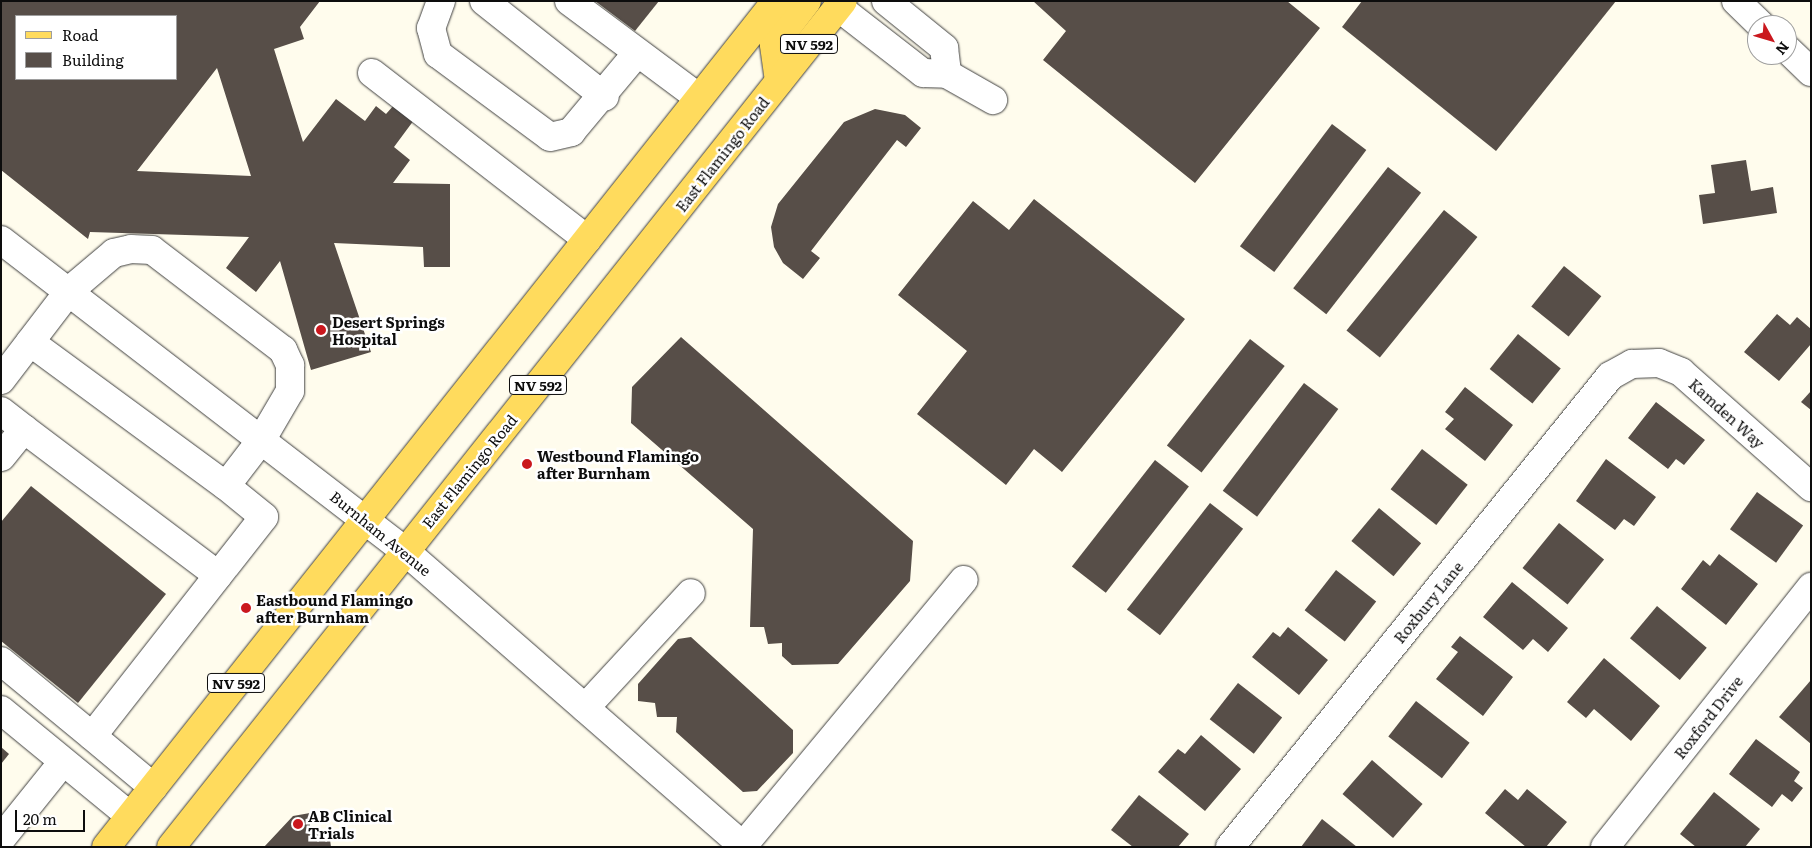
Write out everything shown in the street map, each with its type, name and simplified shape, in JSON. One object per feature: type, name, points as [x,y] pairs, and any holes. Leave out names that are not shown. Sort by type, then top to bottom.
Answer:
[{"type":"main road","name":"NV 592","points":[[106,847],[776,1]]},
{"type":"main road","points":[[779,81],[774,44],[807,1]]},
{"type":"main road","name":"East Flamingo Road","points":[[171,847],[840,3]]},
{"type":"street","points":[[441,1],[431,28],[438,54],[550,137],[571,132],[605,97],[637,53]]},
{"type":"street","points":[[484,1],[605,97]]},
{"type":"street","points":[[569,1],[699,98]]},
{"type":"street","points":[[886,1],[944,48],[946,74]]},
{"type":"street","points":[[1736,1],[1751,15]]},
{"type":"street","points":[[840,3],[923,73],[946,74],[993,100]]},
{"type":"street","points":[[1797,59],[1811,72]]},
{"type":"street","points":[[372,73],[587,239]]},
{"type":"street","name":"Burnham Avenue","points":[[1,240],[405,551],[743,846]]},
{"type":"street","points":[[1,380],[69,291],[114,254],[152,250],[283,350],[290,366],[290,391],[262,440],[226,486]]},
{"type":"street","points":[[30,342],[226,486],[264,517],[92,736]]},
{"type":"street","name":"Kamden Way","points":[[1632,364],[1659,363],[1681,372],[1811,487]]},
{"type":"street","name":"Roxbury Lane","points":[[1230,847],[1610,376],[1632,364]]},
{"type":"street","points":[[1,411],[218,575]]},
{"type":"street","points":[[1,457],[24,429]]},
{"type":"street","points":[[743,846],[964,580]]},
{"type":"street","name":"Roxford Drive","points":[[1605,847],[1811,587]]},
{"type":"street","points":[[584,708],[691,593]]},
{"type":"street","points":[[1,661],[153,787]]},
{"type":"street","points":[[1,710],[130,816]]},
{"type":"street","points":[[1,840],[63,762]]},
{"type":"building","points":[[1,1],[320,1],[300,27],[304,39],[274,49],[303,142],[336,99],[365,121],[376,106],[386,114],[394,105],[414,120],[394,147],[410,160],[393,183],[450,184],[450,267],[424,267],[423,247],[334,243],[371,352],[311,370],[280,261],[256,292],[226,268],[249,237],[90,232],[88,239],[1,170]],"holes":[[[217,68],[251,176],[137,171]]]},
{"type":"building","points":[[595,1],[659,1],[635,31]]},
{"type":"building","points":[[1033,1],[1287,1],[1320,28],[1195,183],[1043,60],[1066,31]]},
{"type":"building","points":[[1362,1],[1616,1],[1496,151],[1342,27]]},
{"type":"building","points":[[875,109],[905,115],[921,128],[906,147],[897,140],[811,251],[820,258],[803,279],[783,263],[774,247],[771,227],[778,204],[844,122]]},
{"type":"building","points":[[1332,124],[1366,150],[1274,272],[1240,246]]},
{"type":"building","points":[[1746,160],[1751,191],[1773,187],[1777,213],[1703,224],[1699,195],[1715,193],[1711,165]]},
{"type":"building","points":[[1388,167],[1421,193],[1326,314],[1293,288]]},
{"type":"building","points":[[1034,199],[1185,319],[1062,472],[1034,449],[1006,485],[917,414],[967,351],[898,295],[973,201],[1009,230]]},
{"type":"building","points":[[1444,210],[1477,237],[1380,358],[1346,330]]},
{"type":"building","points":[[1564,266],[1601,296],[1569,337],[1531,306]]},
{"type":"building","points":[[1777,314],[1790,325],[1797,317],[1811,329],[1811,344],[1779,381],[1744,352]]},
{"type":"building","points":[[1518,334],[1561,369],[1532,404],[1490,369]]},
{"type":"building","points":[[681,337],[913,541],[910,581],[838,664],[792,665],[782,656],[782,643],[768,644],[764,627],[750,627],[753,529],[631,423],[632,387]]},
{"type":"building","points":[[1250,339],[1285,366],[1202,472],[1167,445]]},
{"type":"building","points":[[1304,383],[1338,409],[1257,517],[1223,491]]},
{"type":"building","points":[[1465,387],[1513,425],[1485,461],[1445,429],[1454,419],[1445,412]]},
{"type":"building","points":[[1811,391],[1811,410],[1801,402]]},
{"type":"building","points":[[1656,402],[1705,440],[1684,465],[1676,459],[1668,469],[1628,438]]},
{"type":"building","points":[[1422,449],[1468,485],[1436,525],[1391,489]]},
{"type":"building","points":[[1606,459],[1656,497],[1634,526],[1624,519],[1615,530],[1576,501]]},
{"type":"building","points":[[1155,460],[1189,486],[1106,593],[1072,566]]},
{"type":"building","points":[[31,486],[166,594],[78,703],[1,641],[1,522]]},
{"type":"building","points":[[1757,492],[1803,526],[1776,563],[1730,529]]},
{"type":"building","points":[[1210,503],[1243,529],[1160,635],[1127,609]]},
{"type":"building","points":[[1379,508],[1421,543],[1393,576],[1351,541]]},
{"type":"building","points":[[1559,523],[1604,560],[1568,605],[1522,568]]},
{"type":"building","points":[[1719,554],[1758,584],[1726,625],[1681,589],[1703,560],[1710,566]]},
{"type":"building","points":[[1336,570],[1376,601],[1345,642],[1305,610]]},
{"type":"building","points":[[1512,582],[1568,628],[1548,652],[1533,639],[1523,650],[1483,617]]},
{"type":"building","points":[[1657,606],[1707,648],[1680,680],[1630,638]]},
{"type":"building","points":[[1288,627],[1328,660],[1299,695],[1252,657],[1273,632],[1280,637]]},
{"type":"building","points":[[1460,636],[1513,677],[1483,716],[1436,679],[1458,652],[1451,647]]},
{"type":"building","points":[[691,637],[793,730],[793,753],[757,791],[743,792],[676,732],[677,717],[657,717],[655,703],[638,701],[638,684],[678,639]]},
{"type":"building","points":[[1604,658],[1660,706],[1631,741],[1594,709],[1586,718],[1567,702]]},
{"type":"building","points":[[1811,680],[1811,744],[1779,717]]},
{"type":"building","points":[[1238,683],[1282,717],[1254,754],[1210,719]]},
{"type":"building","points":[[1416,701],[1470,743],[1442,778],[1388,736]]},
{"type":"building","points":[[1201,735],[1241,769],[1205,811],[1158,772],[1178,749],[1185,754]]},
{"type":"building","points":[[1756,739],[1800,772],[1794,781],[1803,788],[1792,802],[1782,794],[1772,807],[1729,774]]},
{"type":"building","points":[[1,747],[9,754],[1,764]]},
{"type":"building","points":[[1372,760],[1423,804],[1393,838],[1342,794]]},
{"type":"building","points":[[1505,789],[1518,800],[1527,789],[1567,822],[1546,847],[1526,847],[1485,813]]},
{"type":"building","points":[[1714,792],[1760,829],[1745,847],[1696,847],[1680,834]]},
{"type":"building","points":[[1139,795],[1189,834],[1178,847],[1133,847],[1111,830]]},
{"type":"building","name":"AB Clinical Trials","points":[[310,813],[310,833],[329,832],[331,847],[264,847],[293,816]]},
{"type":"building","points":[[1322,819],[1357,847],[1301,847]]},
{"type":"place","name":"Desert Springs Hospital","points":[[321,330]]},
{"type":"place","name":"Westbound Flamingo after Burnham","points":[[527,464]]},
{"type":"place","name":"Eastbound Flamingo after Burnham","points":[[246,608]]},
{"type":"place","name":"AB Clinical Trials","points":[[298,824]]}]
